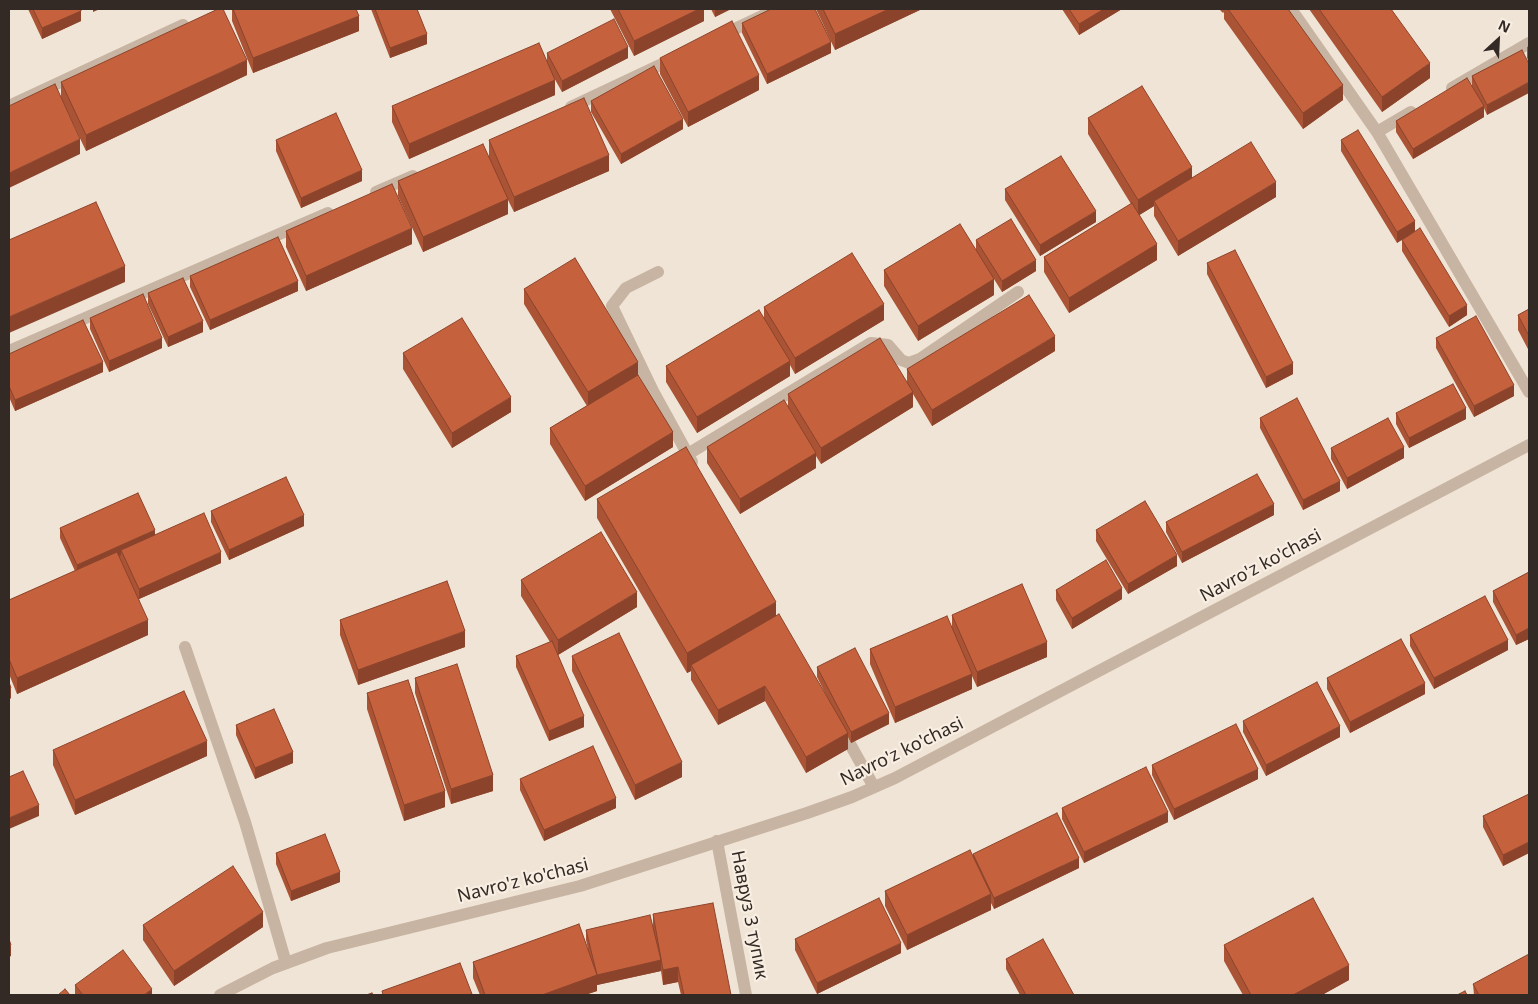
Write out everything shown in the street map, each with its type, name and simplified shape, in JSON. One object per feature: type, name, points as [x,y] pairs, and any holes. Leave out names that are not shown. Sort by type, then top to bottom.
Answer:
[{"type":"street","points":[[707,42],[777,9]]},
{"type":"street","points":[[1291,9],[1377,132],[1529,392]]},
{"type":"street","points":[[9,106],[196,20]]},
{"type":"street","points":[[1445,93],[1529,43]]},
{"type":"street","points":[[559,113],[690,50]]},
{"type":"street","points":[[1377,132],[1419,108]]},
{"type":"street","points":[[366,196],[421,172]]},
{"type":"street","points":[[9,351],[339,208]]},
{"type":"street","points":[[658,272],[626,288],[612,306],[654,393],[698,472]]},
{"type":"street","points":[[688,454],[870,343],[888,345],[901,360],[909,363],[920,358],[1018,292]]},
{"type":"street","name":"Navro'z ko'chasi","points":[[220,995],[250,978],[326,948],[580,886],[807,813],[874,787],[895,778],[1529,445]]},
{"type":"street","points":[[186,646],[245,822],[286,963]]},
{"type":"street","points":[[831,711],[874,787]]},
{"type":"street","name":"Навруз 3 тупик","points":[[717,841],[746,995]]},
{"type":"building","points":[[33,9],[81,9],[81,11],[42,28]]},
{"type":"building","points":[[218,9],[223,9],[247,60],[86,135],[61,82]]},
{"type":"building","points":[[233,9],[356,9],[359,16],[253,58]]},
{"type":"building","points":[[375,9],[417,9],[427,34],[390,48]]},
{"type":"building","points":[[618,9],[699,9],[634,41]]},
{"type":"building","points":[[771,9],[815,9],[831,42],[767,74],[742,23]]},
{"type":"building","points":[[823,9],[889,9],[835,34]]},
{"type":"building","points":[[1069,9],[1104,9],[1079,24]]},
{"type":"building","points":[[1228,9],[1288,9],[1343,85],[1303,113]]},
{"type":"building","points":[[1319,9],[1391,9],[1430,63],[1382,97]]},
{"type":"building","points":[[614,19],[628,47],[562,81],[547,53]]},
{"type":"building","points":[[732,21],[759,75],[688,112],[660,58]]},
{"type":"building","points":[[539,43],[555,80],[409,144],[392,106]]},
{"type":"building","points":[[1522,50],[1529,64],[1529,82],[1487,105],[1472,76]]},
{"type":"building","points":[[654,66],[683,119],[621,154],[591,101]]},
{"type":"building","points":[[1467,78],[1484,106],[1413,149],[1396,121]]},
{"type":"building","points":[[55,84],[80,139],[9,173],[9,106]]},
{"type":"building","points":[[1142,86],[1192,167],[1138,200],[1088,118]]},
{"type":"building","points":[[584,98],[609,155],[514,197],[489,140]]},
{"type":"building","points":[[336,113],[362,170],[301,198],[276,140]]},
{"type":"building","points":[[1358,130],[1415,221],[1397,232],[1341,140]]},
{"type":"building","points":[[1251,142],[1276,182],[1178,241],[1154,201]]},
{"type":"building","points":[[483,144],[508,199],[423,237],[398,181]]},
{"type":"building","points":[[1061,156],[1096,211],[1040,245],[1005,189]]},
{"type":"building","points":[[392,184],[412,228],[306,276],[286,231]]},
{"type":"building","points":[[96,202],[125,266],[9,317],[9,240]]},
{"type":"building","points":[[1132,203],[1157,244],[1069,298],[1044,257]]},
{"type":"building","points":[[1011,219],[1036,260],[1002,281],[976,240]]},
{"type":"building","points":[[960,224],[994,279],[918,326],[884,270]]},
{"type":"building","points":[[1420,228],[1467,305],[1449,316],[1402,240]]},
{"type":"building","points":[[278,237],[298,281],[210,320],[190,276]]},
{"type":"building","points":[[1235,250],[1293,363],[1266,377],[1207,263]]},
{"type":"building","points":[[852,253],[884,304],[795,358],[764,307]]},
{"type":"building","points":[[575,258],[638,362],[588,392],[524,289]]},
{"type":"building","points":[[183,278],[203,321],[168,337],[148,293]]},
{"type":"building","points":[[143,294],[162,338],[109,361],[90,318]]},
{"type":"building","points":[[1029,295],[1055,336],[932,410],[907,369]]},
{"type":"building","points":[[1529,309],[1529,336],[1518,315]]},
{"type":"building","points":[[759,310],[790,361],[697,417],[666,366]]},
{"type":"building","points":[[1476,316],[1514,385],[1474,406],[1436,338]]},
{"type":"building","points":[[462,318],[511,397],[452,433],[403,353]]},
{"type":"building","points":[[83,320],[103,362],[15,400],[9,386],[9,354]]},
{"type":"building","points":[[880,338],[913,392],[821,448],[788,394]]},
{"type":"building","points":[[638,375],[673,432],[585,486],[550,428]]},
{"type":"building","points":[[1453,384],[1466,408],[1409,438],[1396,413]]},
{"type":"building","points":[[1297,398],[1340,481],[1303,500],[1260,418]]},
{"type":"building","points":[[784,400],[816,453],[740,499],[707,447]]},
{"type":"building","points":[[1388,418],[1404,447],[1347,478],[1331,448]]},
{"type":"building","points":[[686,447],[776,602],[687,653],[597,499]]},
{"type":"building","points":[[1257,474],[1274,504],[1182,552],[1166,522]]},
{"type":"building","points":[[286,477],[304,515],[229,550],[211,511]]},
{"type":"building","points":[[138,493],[155,530],[77,565],[60,528]]},
{"type":"building","points":[[1145,501],[1177,555],[1128,584],[1096,530]]},
{"type":"building","points":[[204,513],[221,552],[139,589],[121,550]]},
{"type":"building","points":[[601,532],[637,592],[558,640],[521,580]]},
{"type":"building","points":[[117,552],[148,620],[17,678],[9,659],[9,600]]},
{"type":"building","points":[[1106,560],[1122,588],[1072,618],[1056,590]]},
{"type":"building","points":[[1529,572],[1529,628],[1516,635],[1493,591]]},
{"type":"building","points":[[447,581],[465,631],[358,670],[340,620]]},
{"type":"building","points":[[1022,584],[1047,642],[977,672],[952,615]]},
{"type":"building","points":[[1485,596],[1508,640],[1434,678],[1410,635]]},
{"type":"building","points":[[779,614],[848,733],[806,757],[765,686],[718,710],[691,665]]},
{"type":"building","points":[[947,616],[972,674],[895,707],[870,649]]},
{"type":"building","points":[[619,633],[682,762],[635,785],[572,656]]},
{"type":"building","points":[[1401,639],[1425,683],[1350,722],[1327,678]]},
{"type":"building","points":[[552,641],[584,716],[549,731],[516,656]]},
{"type":"building","points":[[855,648],[889,713],[851,732],[817,667]]},
{"type":"building","points":[[457,664],[493,775],[451,789],[415,678]]},
{"type":"building","points":[[408,680],[445,791],[404,805],[367,693]]},
{"type":"building","points":[[1317,682],[1340,726],[1266,765],[1243,721]]},
{"type":"building","points":[[184,691],[207,741],[75,800],[53,750]]},
{"type":"building","points":[[274,709],[293,752],[255,768],[236,725]]},
{"type":"building","points":[[1236,724],[1258,769],[1174,809],[1152,765]]},
{"type":"building","points":[[593,746],[616,798],[544,830],[520,779]]},
{"type":"building","points":[[1146,767],[1168,812],[1084,852],[1062,808]]},
{"type":"building","points":[[23,771],[39,805],[9,818],[9,777]]},
{"type":"building","points":[[1529,794],[1529,842],[1503,855],[1483,816]]},
{"type":"building","points":[[1057,813],[1079,858],[994,898],[973,854]]},
{"type":"building","points":[[325,834],[340,872],[291,891],[276,853]]},
{"type":"building","points":[[970,850],[991,894],[907,935],[885,891]]},
{"type":"building","points":[[233,866],[263,912],[174,971],[143,925]]},
{"type":"building","points":[[879,898],[901,943],[817,983],[795,939]]},
{"type":"building","points":[[1313,898],[1349,965],[1293,995],[1251,995],[1224,945]]},
{"type":"building","points":[[713,903],[731,995],[684,995],[678,967],[663,970],[653,914]]},
{"type":"building","points":[[650,915],[661,960],[597,975],[586,930]]},
{"type":"building","points":[[579,924],[597,975],[542,995],[485,995],[473,962]]},
{"type":"building","points":[[1043,939],[1074,995],[1026,995],[1006,959]]},
{"type":"building","points":[[123,950],[152,989],[144,995],[83,995],[75,985]]},
{"type":"building","points":[[1529,954],[1529,995],[1479,995],[1473,984]]},
{"type":"building","points":[[460,963],[472,994],[383,995],[382,991]]},
{"type":"building","points":[[65,989],[70,995],[58,995]]},
{"type":"building","points":[[1465,991],[1467,995],[1457,995]]}]
